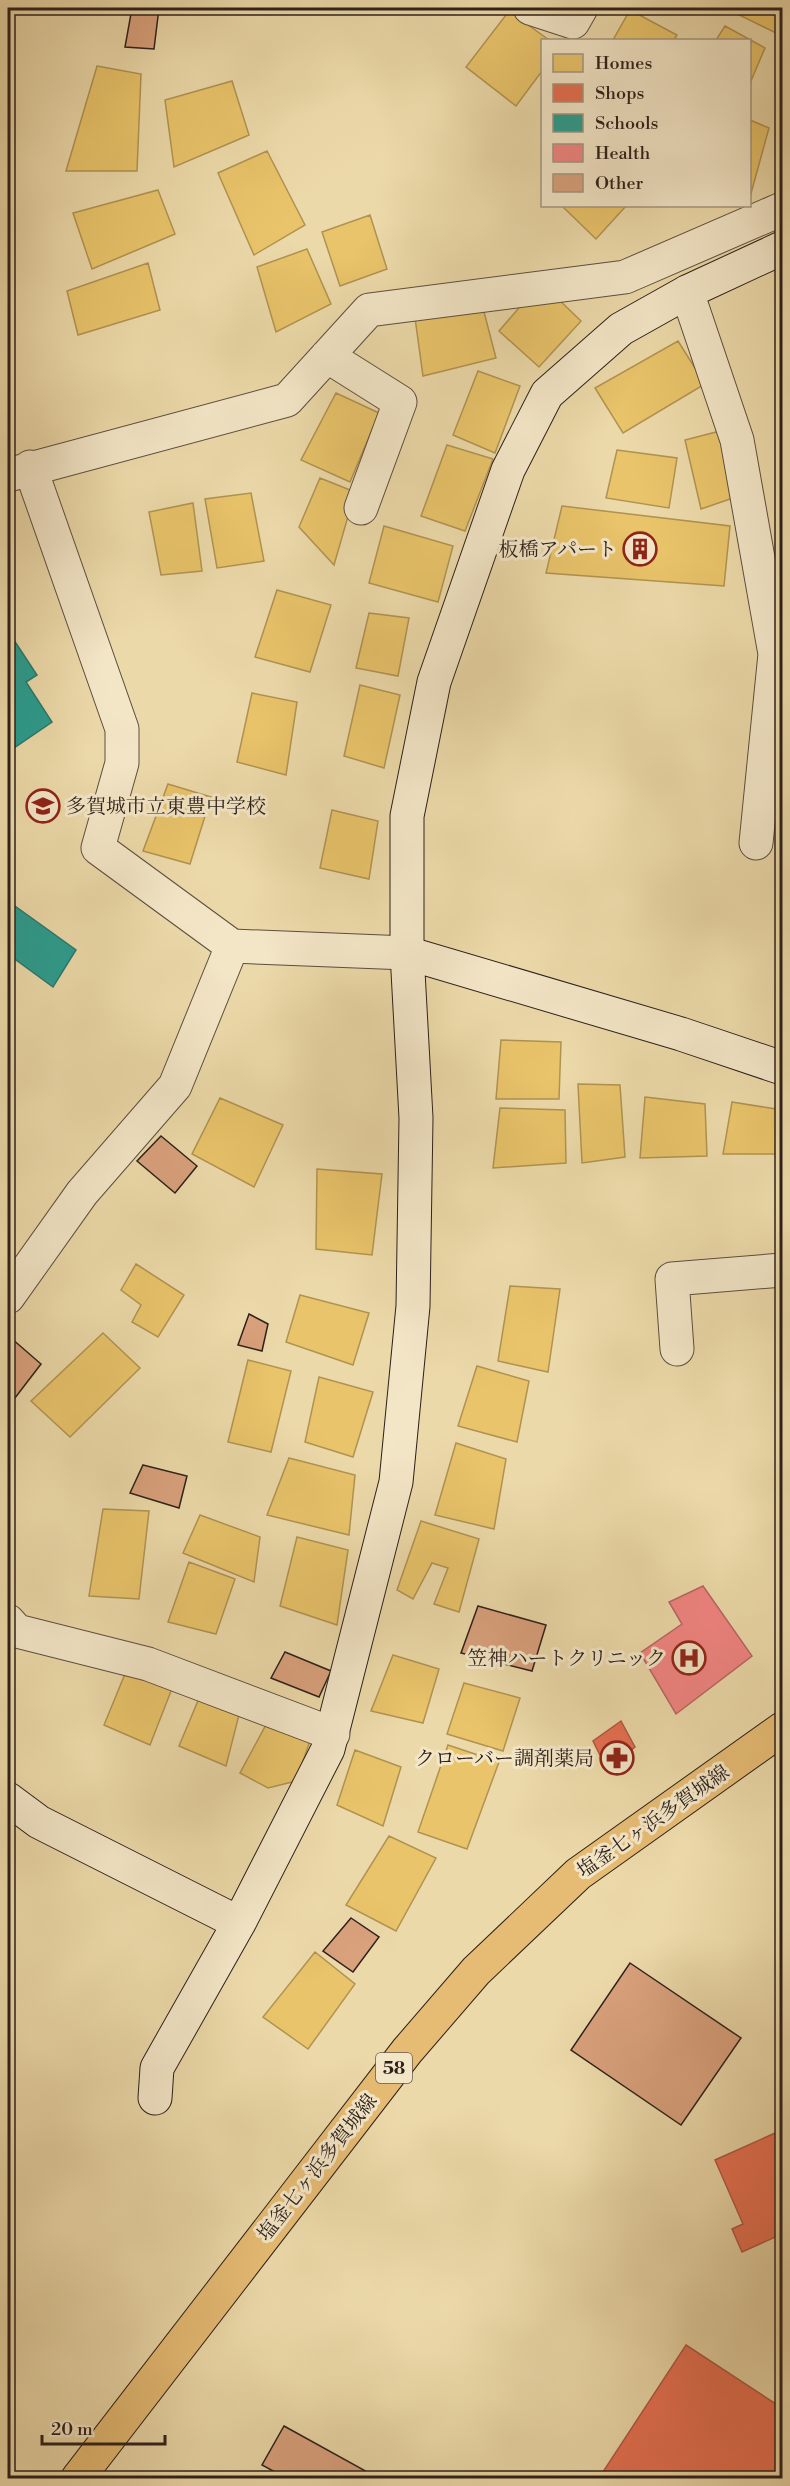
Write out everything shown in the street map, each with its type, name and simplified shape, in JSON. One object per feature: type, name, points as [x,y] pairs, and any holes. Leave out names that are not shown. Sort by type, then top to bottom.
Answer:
[{"type":"main road","name":"塩釜七ヶ浜多賀城線","points":[[78,2478],[407,2051],[476,1971],[578,1874],[783,1729]]},
{"type":"street","points":[[530,8],[573,22],[581,8]]},
{"type":"street","points":[[783,209],[625,277],[369,310],[287,400],[19,471],[122,729],[122,764],[98,848],[232,946],[407,953],[681,1034],[783,1068]]},
{"type":"street","points":[[154,2098],[157,2068],[238,1923],[328,1749],[396,1482],[413,1306],[416,1118],[407,953],[407,816],[434,682],[508,470],[547,394],[621,328],[687,292],[783,249]]},
{"type":"street","points":[[687,292],[737,440],[778,676],[756,843]]},
{"type":"street","points":[[327,356],[400,402],[361,508]]},
{"type":"street","points":[[8,1297],[82,1193],[175,1086],[232,946]]},
{"type":"street","points":[[677,1349],[672,1279],[783,1270]]},
{"type":"street","points":[[8,1621],[17,1631],[148,1664],[333,1734]]},
{"type":"street","points":[[8,1799],[39,1821],[238,1923]]},
{"type":"building: Homes","points":[[730,8],[782,8],[782,20],[776,33],[729,10]]},
{"type":"building: Homes","points":[[630,10],[677,35],[675,39],[614,39]]},
{"type":"building: Homes","points":[[509,11],[548,39],[541,39],[541,72],[516,106],[466,67]]},
{"type":"building: Homes","points":[[725,26],[749,39],[717,39]]},
{"type":"building: Homes","points":[[751,40],[765,48],[751,81]]},
{"type":"building: Homes","points":[[97,66],[141,74],[137,171],[66,171]]},
{"type":"building: Homes","points":[[232,81],[249,135],[174,167],[165,100]]},
{"type":"building: Homes","points":[[751,120],[769,128],[751,193]]},
{"type":"building: Homes","points":[[267,151],[305,225],[254,255],[218,173]]},
{"type":"building: Homes","points":[[158,190],[175,234],[92,269],[73,213]]},
{"type":"building: Homes","points":[[563,207],[625,207],[596,239]]},
{"type":"building: Homes","points":[[370,215],[387,269],[340,286],[322,232]]},
{"type":"building: Homes","points":[[307,249],[331,304],[276,332],[257,267]]},
{"type":"building: Homes","points":[[148,263],[160,310],[78,335],[67,291]]},
{"type":"building: Homes","points":[[555,296],[581,321],[539,367],[499,331],[524,302]]},
{"type":"building: Homes","points":[[483,308],[496,358],[423,376],[415,318]]},
{"type":"building: Homes","points":[[678,341],[705,384],[623,433],[595,388]]},
{"type":"building: Homes","points":[[478,371],[520,386],[495,453],[453,435]]},
{"type":"building: Homes","points":[[336,393],[379,413],[350,482],[301,460]]},
{"type":"building: Homes","points":[[720,431],[736,497],[701,509],[685,440]]},
{"type":"building: Homes","points":[[447,445],[493,459],[465,531],[421,516]]},
{"type":"building: Homes","points":[[617,450],[677,458],[669,508],[606,498]]},
{"type":"building: Homes","points":[[320,478],[355,492],[334,565],[299,527]]},
{"type":"building: Homes","points":[[251,493],[264,561],[217,568],[205,499]]},
{"type":"building: Homes","points":[[193,503],[202,571],[161,575],[149,512]]},
{"type":"building: Homes","name":"板橋アパート","points":[[562,506],[730,526],[724,586],[546,573]]},
{"type":"building: Homes","points":[[384,526],[453,546],[438,602],[369,583]]},
{"type":"building: Homes","points":[[277,590],[331,605],[310,672],[255,657]]},
{"type":"building: Homes","points":[[369,613],[409,618],[398,676],[356,668]]},
{"type":"building: Homes","points":[[360,685],[400,695],[384,768],[344,756]]},
{"type":"building: Homes","points":[[252,693],[297,702],[286,775],[237,762]]},
{"type":"building: Homes","points":[[168,784],[211,797],[190,864],[143,851]]},
{"type":"building: Homes","points":[[332,810],[378,821],[369,879],[320,868]]},
{"type":"building: Homes","points":[[501,1040],[561,1042],[559,1099],[496,1099]]},
{"type":"building: Homes","points":[[578,1084],[620,1085],[625,1157],[582,1163]]},
{"type":"building: Homes","points":[[645,1097],[705,1104],[707,1156],[640,1158]]},
{"type":"building: Homes","points":[[220,1098],[283,1125],[254,1187],[192,1154]]},
{"type":"building: Homes","points":[[732,1102],[782,1110],[782,1154],[723,1154]]},
{"type":"building: Homes","points":[[500,1108],[565,1110],[566,1163],[493,1168]]},
{"type":"building: Homes","points":[[317,1169],[382,1174],[372,1255],[316,1249]]},
{"type":"building: Homes","points":[[136,1264],[184,1295],[158,1337],[132,1322],[141,1305],[121,1290]]},
{"type":"building: Homes","points":[[510,1286],[560,1289],[548,1372],[498,1361]]},
{"type":"building: Homes","points":[[300,1295],[369,1313],[353,1365],[286,1342]]},
{"type":"building: Homes","points":[[103,1333],[140,1368],[70,1437],[31,1401]]},
{"type":"building: Homes","points":[[248,1360],[291,1371],[271,1452],[228,1442]]},
{"type":"building: Homes","points":[[477,1366],[529,1381],[517,1442],[458,1426]]},
{"type":"building: Homes","points":[[319,1377],[373,1392],[353,1457],[305,1442]]},
{"type":"building: Homes","points":[[456,1443],[506,1459],[494,1529],[435,1515]]},
{"type":"building: Homes","points":[[289,1458],[355,1475],[349,1535],[267,1515]]},
{"type":"building: Homes","points":[[103,1509],[149,1511],[139,1599],[89,1596]]},
{"type":"building: Homes","points":[[200,1515],[260,1537],[254,1582],[183,1553]]},
{"type":"building: Homes","points":[[421,1521],[479,1539],[459,1612],[434,1604],[448,1568],[432,1563],[413,1599],[397,1590]]},
{"type":"building: Homes","points":[[297,1537],[348,1550],[337,1625],[280,1606]]},
{"type":"building: Homes","points":[[189,1562],[235,1579],[216,1634],[168,1622]]},
{"type":"building: Homes","points":[[393,1655],[439,1669],[423,1723],[371,1711]]},
{"type":"building: Homes","points":[[127,1669],[173,1686],[150,1745],[104,1725]]},
{"type":"building: Homes","points":[[464,1683],[520,1698],[503,1751],[447,1734]]},
{"type":"building: Homes","points":[[200,1696],[240,1711],[226,1766],[179,1746]]},
{"type":"building: Homes","points":[[268,1721],[311,1738],[296,1781],[268,1788],[240,1773]]},
{"type":"building: Homes","points":[[448,1745],[499,1762],[467,1849],[418,1832]]},
{"type":"building: Homes","points":[[355,1750],[401,1767],[383,1826],[337,1805]]},
{"type":"building: Homes","points":[[389,1836],[436,1858],[396,1931],[346,1905]]},
{"type":"building: Homes","points":[[315,1952],[355,1984],[308,2049],[263,2017]]},
{"type":"building: Shops","points":[[621,1721],[635,1747],[607,1769],[593,1741]]},
{"type":"building: Shops","points":[[775,2133],[782,2149],[782,2234],[742,2252],[732,2229],[743,2224],[715,2160]]},
{"type":"building: Shops","points":[[686,2345],[782,2408],[782,2478],[599,2478]]},
{"type":"building: Schools","points":[[8,631],[37,675],[26,682],[52,722],[8,752]]},
{"type":"building: Schools","points":[[8,901],[76,950],[53,987],[8,954]]},
{"type":"building: Health","points":[[703,1586],[752,1656],[676,1714],[640,1653],[682,1624],[669,1602]]},
{"type":"building: Other","points":[[132,8],[159,8],[154,49],[125,47]]},
{"type":"building: Other","points":[[161,1136],[197,1166],[175,1193],[137,1161]]},
{"type":"building: Other","points":[[249,1314],[268,1324],[262,1351],[238,1345]]},
{"type":"building: Other","points":[[11,1338],[41,1364],[8,1407],[8,1342]]},
{"type":"building: Other","points":[[143,1465],[187,1476],[179,1508],[130,1493]]},
{"type":"building: Other","points":[[478,1606],[546,1625],[532,1671],[461,1653]]},
{"type":"building: Other","points":[[285,1652],[331,1671],[319,1697],[271,1678]]},
{"type":"building: Other","points":[[351,1918],[379,1937],[353,1972],[323,1951]]},
{"type":"building: Other","points":[[630,1963],[741,2038],[681,2125],[571,2050]]},
{"type":"building: Other","points":[[284,2426],[371,2474],[369,2478],[286,2478],[262,2465]]},
{"type":"place","name":"板橋アパート","points":[[640,549]]},
{"type":"place","name":"多賀城市立東豊中学校","points":[[43,806]]},
{"type":"place","name":"笠神ハートクリニック","points":[[689,1658]]},
{"type":"place","name":"クローバー調剤薬局","points":[[617,1758]]}]
